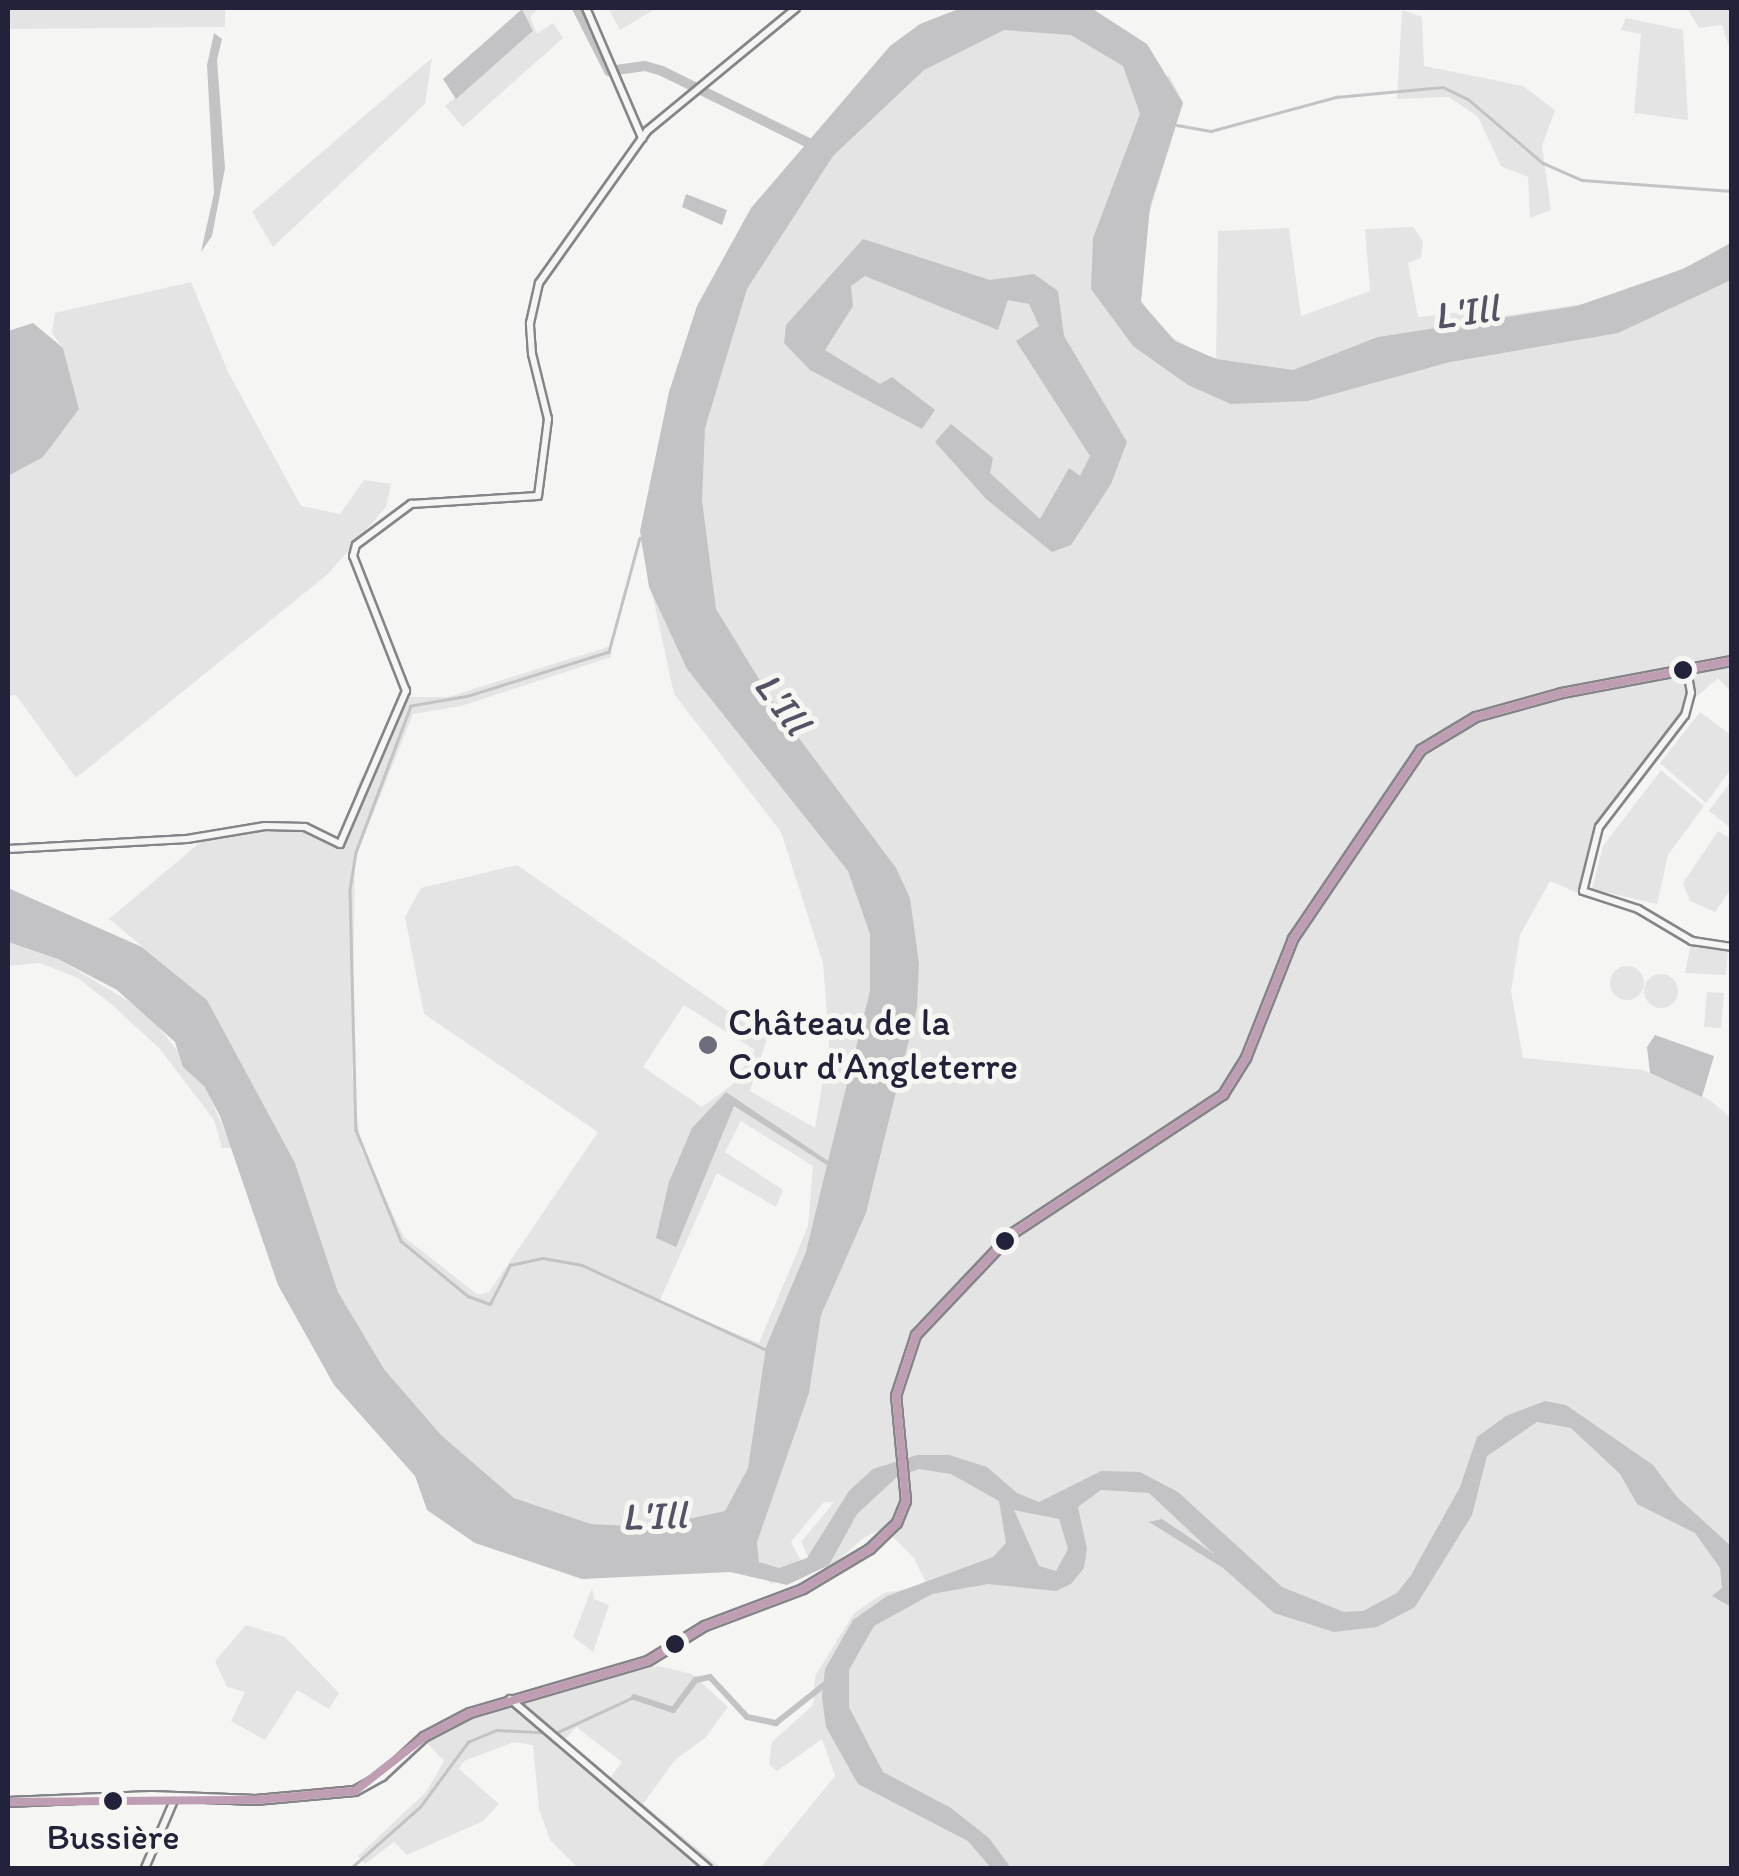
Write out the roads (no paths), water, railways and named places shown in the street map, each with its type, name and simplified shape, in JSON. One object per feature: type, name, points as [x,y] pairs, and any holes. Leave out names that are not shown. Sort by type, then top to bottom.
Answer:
[{"type":"main road","points":[[8,1802],[175,1798],[244,1801],[355,1791],[434,1730],[510,1698],[648,1661],[711,1624],[803,1588],[888,1535],[904,1509],[906,1475],[896,1396],[916,1334],[1012,1234],[1223,1095],[1246,1058],[1293,939],[1422,750],[1476,717],[1732,661]]},
{"type":"street","points":[[586,8],[618,73],[642,138]]},
{"type":"street","points":[[8,850],[187,839],[264,826],[306,827],[340,844],[406,691],[354,549],[385,517],[411,504],[538,496],[548,419],[532,354],[535,294],[642,138],[697,87],[796,8]]},
{"type":"street","points":[[1687,670],[1691,692],[1684,715],[1592,839],[1583,891],[1638,909],[1692,941],[1732,947]]},
{"type":"street","points":[[510,1698],[547,1735],[708,1868]]},
{"type":"street","points":[[150,1867],[175,1798]]},
{"type":"waterway","points":[[577,8],[609,71],[645,66],[662,71],[813,145]]},
{"type":"waterway","points":[[1177,125],[1211,131],[1336,97],[1443,87],[1468,99],[1543,163],[1582,180],[1732,191]]},
{"type":"waterway","points":[[640,538],[609,652],[469,696],[411,706],[356,852],[350,891],[356,1130],[401,1241],[468,1296],[490,1304],[510,1265],[543,1258],[582,1265],[765,1349]]},
{"type":"waterway","points":[[634,1697],[673,1710],[696,1680],[710,1677],[747,1717],[776,1723],[829,1681]]},
{"type":"waterway","points":[[351,1868],[420,1807],[468,1742],[496,1730],[556,1733],[634,1697]]},
{"type":"place","name":"Château de la Cour d'Angleterre","points":[[708,1045]]},
{"type":"place","name":"Bussière","points":[[113,1801]]},
{"type":"water label","name":"L'Ill","points":[[1466,311]]},
{"type":"water label","name":"L'Ill","points":[[783,703]]},
{"type":"water label","name":"L'Ill","points":[[654,1515]]}]
